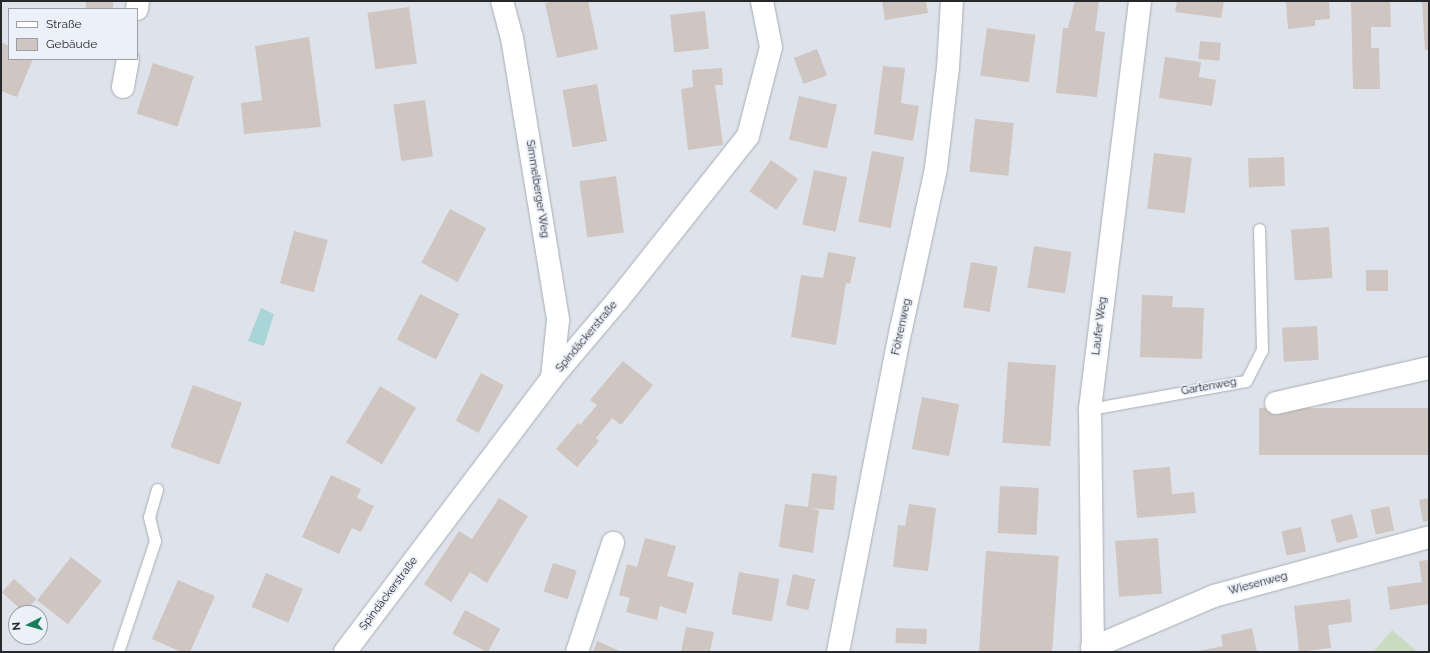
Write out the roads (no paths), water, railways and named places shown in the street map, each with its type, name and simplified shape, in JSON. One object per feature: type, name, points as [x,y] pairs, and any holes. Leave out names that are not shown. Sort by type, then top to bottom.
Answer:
[{"type":"street","name":"Simmelberger Weg","points":[[502,1],[512,38],[558,320],[552,378]]},
{"type":"street","name":"Spindäckerstraße","points":[[345,652],[552,378],[618,300],[748,136],[771,47],[762,1]]},
{"type":"street","name":"Föhrenweg","points":[[838,652],[881,429],[936,168],[948,68],[952,1]]},
{"type":"street","name":"Laufer Weg","points":[[1092,650],[1090,409],[1140,1]]},
{"type":"street","points":[[123,87],[128,60]]},
{"type":"street","points":[[1276,403],[1429,368]]},
{"type":"street","name":"Wiesenweg","points":[[1092,650],[1214,596],[1429,537]]},
{"type":"street","points":[[577,652],[613,543]]},
{"type":"lane","name":"Gartenweg","points":[[1090,409],[1246,381],[1262,350],[1259,229]]},
{"type":"lane","points":[[118,652],[155,541],[149,517],[157,489]]},
{"type":"water","points":[[261,308],[274,314],[264,346],[248,341]]}]
